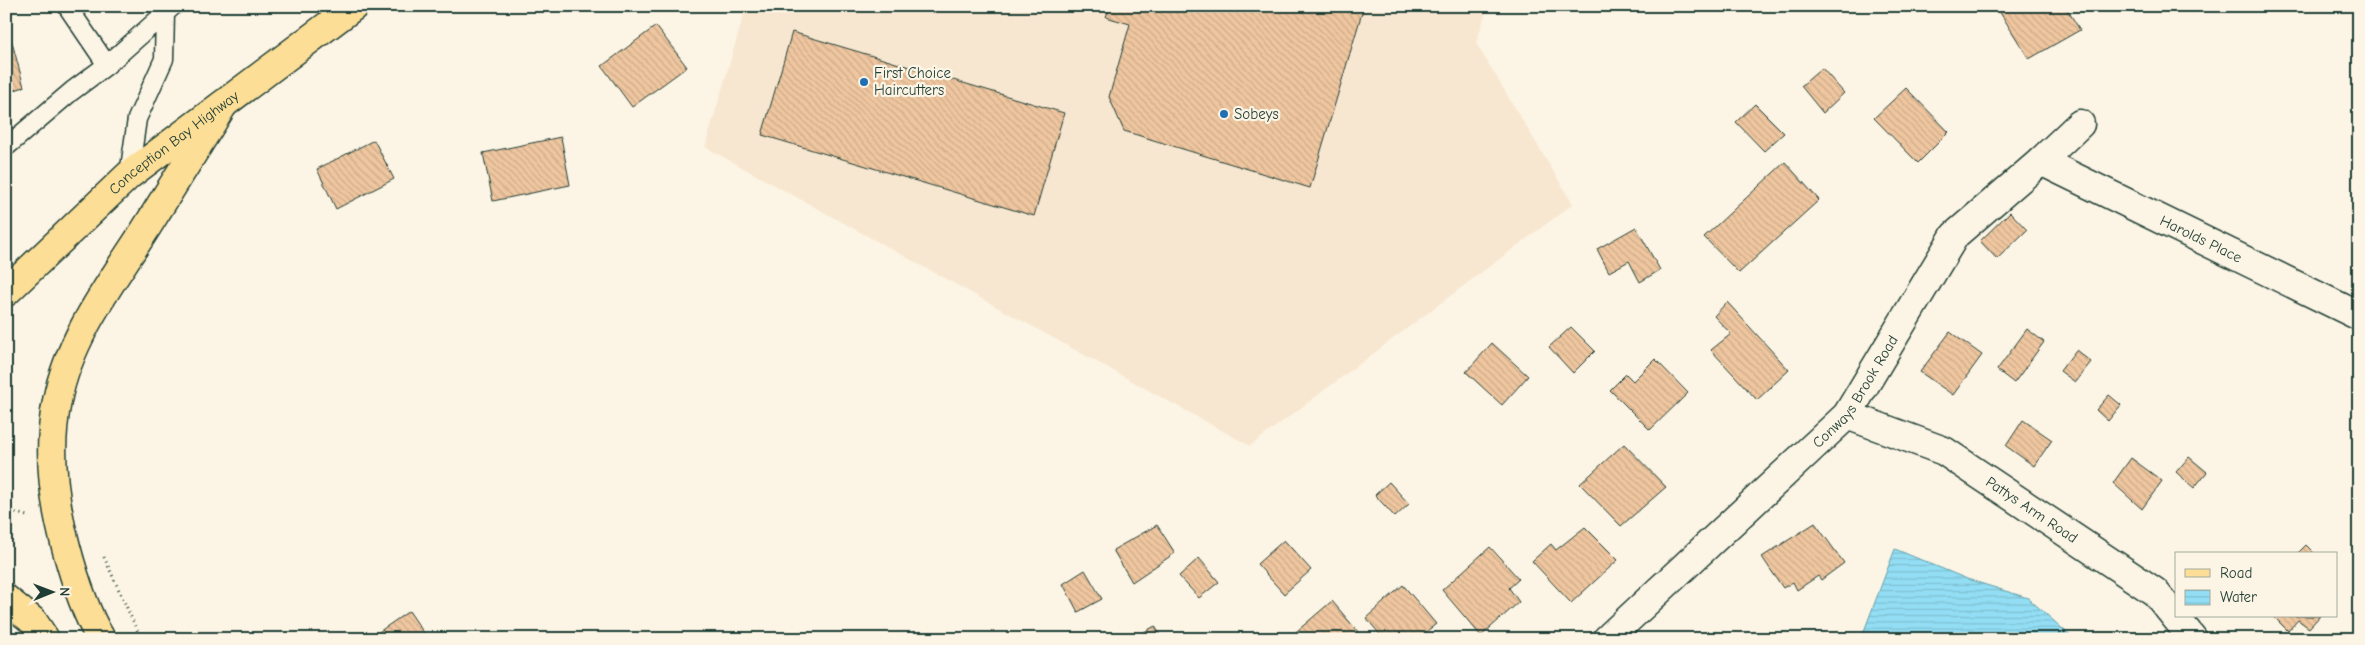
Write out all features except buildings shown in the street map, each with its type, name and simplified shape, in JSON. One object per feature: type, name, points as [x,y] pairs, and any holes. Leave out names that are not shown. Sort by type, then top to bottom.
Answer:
[{"type":"main road","name":"Conception Bay Highway","points":[[7,291],[129,175],[354,6]]},
{"type":"main road","points":[[101,639],[94,628],[71,566],[57,512],[51,456],[57,400],[72,356],[89,318],[223,105]]},
{"type":"main road","points":[[6,599],[33,621],[45,639]]},
{"type":"street","name":"Conways Brook Road","points":[[1607,639],[1847,415],[1955,235],[2041,161],[2080,124]]},
{"type":"street","name":"Harolds Place","points":[[2041,161],[2359,316]]},
{"type":"street","name":"Pattys Arm Road","points":[[1847,415],[1944,451],[2155,592],[2175,617]]},
{"type":"street","name":"Pattys Arm Road","points":[[2176,618],[2193,639]]},
{"type":"lane","points":[[68,6],[107,65]]},
{"type":"lane","points":[[6,147],[72,91],[107,65],[169,10]]},
{"type":"lane","points":[[129,175],[137,120],[164,59],[169,10]]},
{"type":"shaded area","points":[[738,6],[1488,6],[1476,43],[1573,204],[1250,446],[705,147],[744,14]]},
{"type":"water","points":[[1895,549],[1967,579],[2028,598],[2074,639],[1861,639]]},
{"type":"place","name":"First Choice Haircutters","points":[[864,82]]},
{"type":"place","name":"Sobeys","points":[[1224,114]]}]
